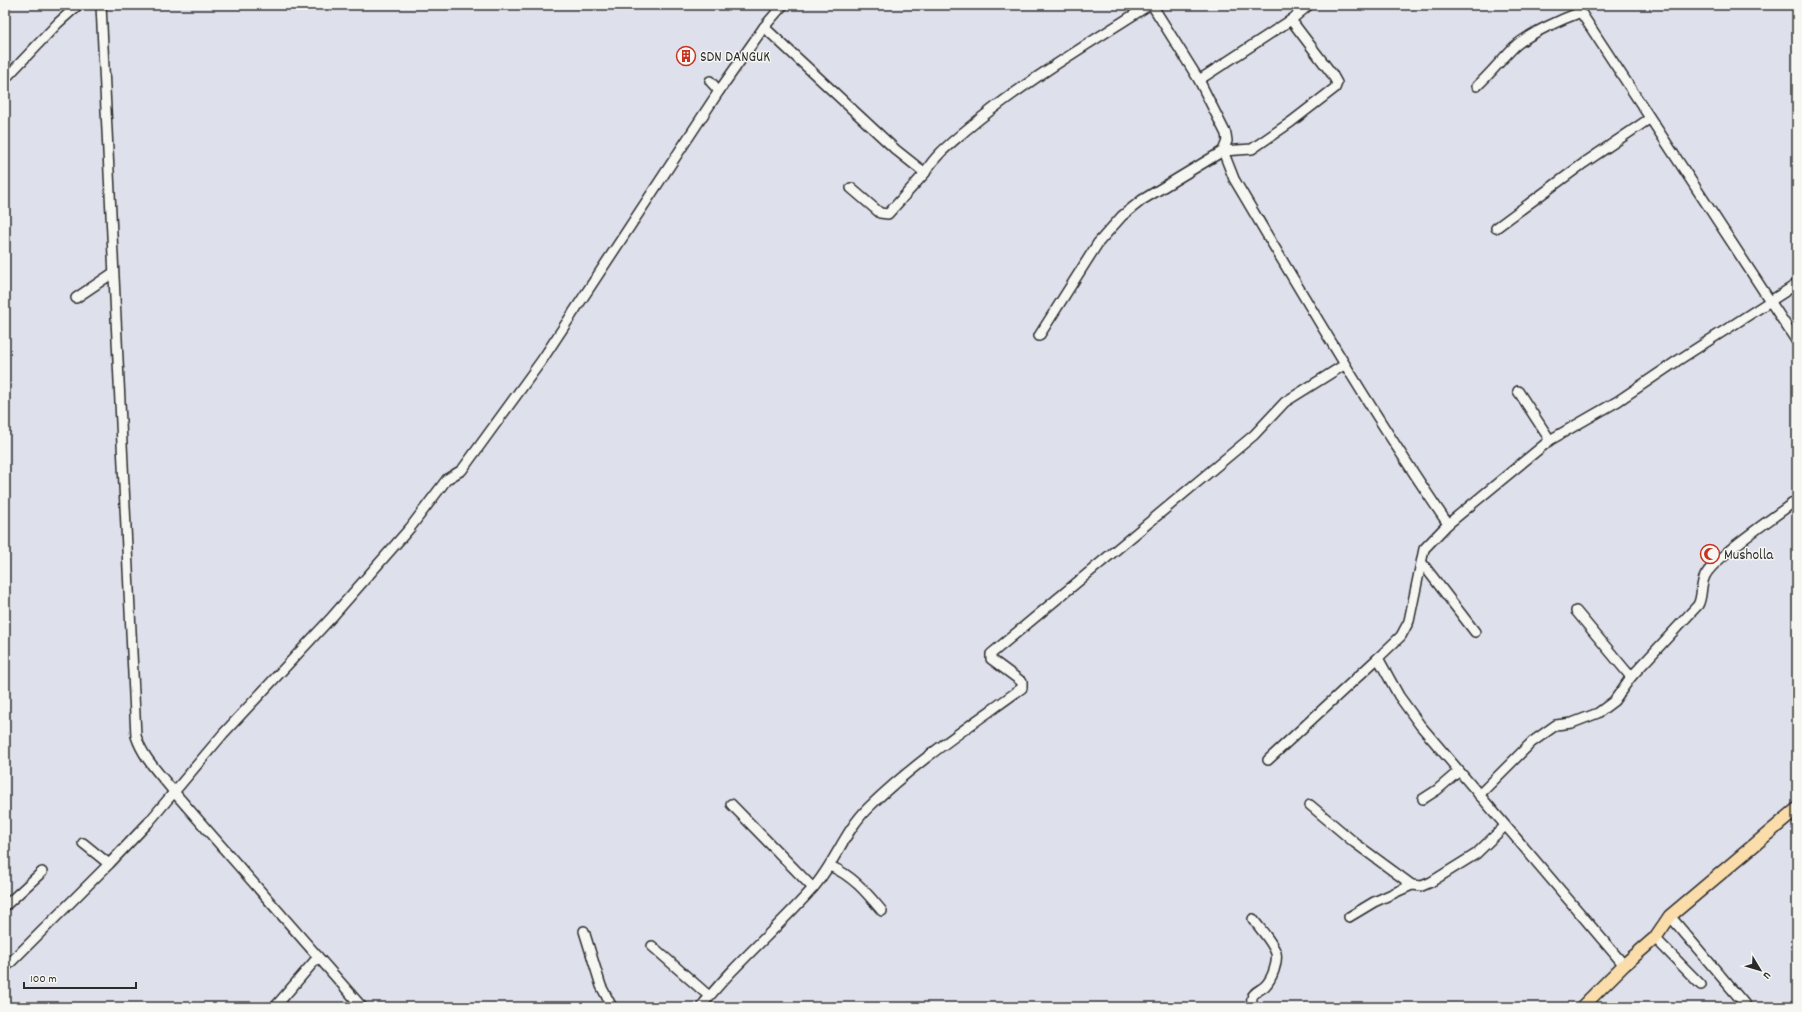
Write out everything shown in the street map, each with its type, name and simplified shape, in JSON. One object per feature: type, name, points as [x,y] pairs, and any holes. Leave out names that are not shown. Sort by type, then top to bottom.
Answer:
[{"type":"main road","points":[[1582,1007],[1624,965],[1656,938],[1670,916],[1797,809]]},
{"type":"street","points":[[5,79],[58,23],[78,5]]},
{"type":"street","points":[[101,5],[113,227],[113,273],[136,736],[140,748],[174,792],[362,1007]]},
{"type":"street","points":[[5,968],[109,864],[174,792],[223,734],[332,618],[410,528],[447,479],[462,470],[542,360],[719,91],[764,27],[783,5]]},
{"type":"street","points":[[851,188],[880,213],[888,214],[926,173],[929,165],[948,145],[1012,94],[1150,5],[1199,80],[1226,134],[1227,141],[1223,151],[1234,179],[1344,365],[1405,462],[1448,524]]},
{"type":"street","points":[[1199,80],[1291,20],[1309,5]]},
{"type":"street","points":[[1478,86],[1515,47],[1524,40],[1558,22],[1578,9],[1797,342]]},
{"type":"street","points":[[1039,336],[1098,243],[1122,216],[1142,200],[1223,151],[1252,149],[1291,122],[1337,86],[1332,74],[1291,20]]},
{"type":"street","points":[[764,27],[896,150],[926,173]]},
{"type":"street","points":[[710,81],[719,91]]},
{"type":"street","points":[[1496,228],[1584,163],[1649,119]]},
{"type":"street","points":[[76,298],[113,273]]},
{"type":"street","points":[[1268,760],[1401,636],[1409,621],[1424,549],[1448,524],[1550,440],[1618,401],[1769,300],[1797,284]]},
{"type":"street","points":[[701,1007],[709,996],[813,888],[830,866],[851,828],[869,807],[929,756],[1022,688],[1022,682],[990,659],[991,654],[1254,435],[1285,402],[1344,365]]},
{"type":"street","points":[[1518,391],[1550,440]]},
{"type":"street","points":[[1479,795],[1532,742],[1556,725],[1572,723],[1598,713],[1614,700],[1632,677],[1698,605],[1701,600],[1704,576],[1720,558],[1797,500]]},
{"type":"street","points":[[1422,563],[1475,632]]},
{"type":"street","points":[[1576,611],[1632,677]]},
{"type":"street","points":[[1378,658],[1399,696],[1420,725],[1624,965]]},
{"type":"street","points":[[1423,799],[1437,790],[1459,771]]},
{"type":"street","points":[[731,804],[813,888]]},
{"type":"street","points":[[1310,805],[1354,843],[1412,885]]},
{"type":"street","points":[[1349,917],[1374,902],[1412,885],[1422,886],[1431,882],[1476,854],[1505,826]]},
{"type":"street","points":[[83,843],[109,864]]},
{"type":"street","points":[[830,866],[844,872],[860,885],[882,911]]},
{"type":"street","points":[[5,906],[42,872]]},
{"type":"street","points":[[1670,916],[1747,1007]]},
{"type":"street","points":[[1253,919],[1272,945],[1276,954],[1270,981],[1254,994],[1252,998],[1251,1002],[1254,1007]]},
{"type":"street","points":[[584,931],[601,986],[612,1007]]},
{"type":"street","points":[[1656,938],[1701,985]]},
{"type":"street","points":[[652,946],[709,996]]},
{"type":"street","points":[[275,1007],[318,956]]},
{"type":"place","name":"SDN DANGUK","points":[[686,56]]},
{"type":"place","name":"Musholla","points":[[1710,554]]}]
